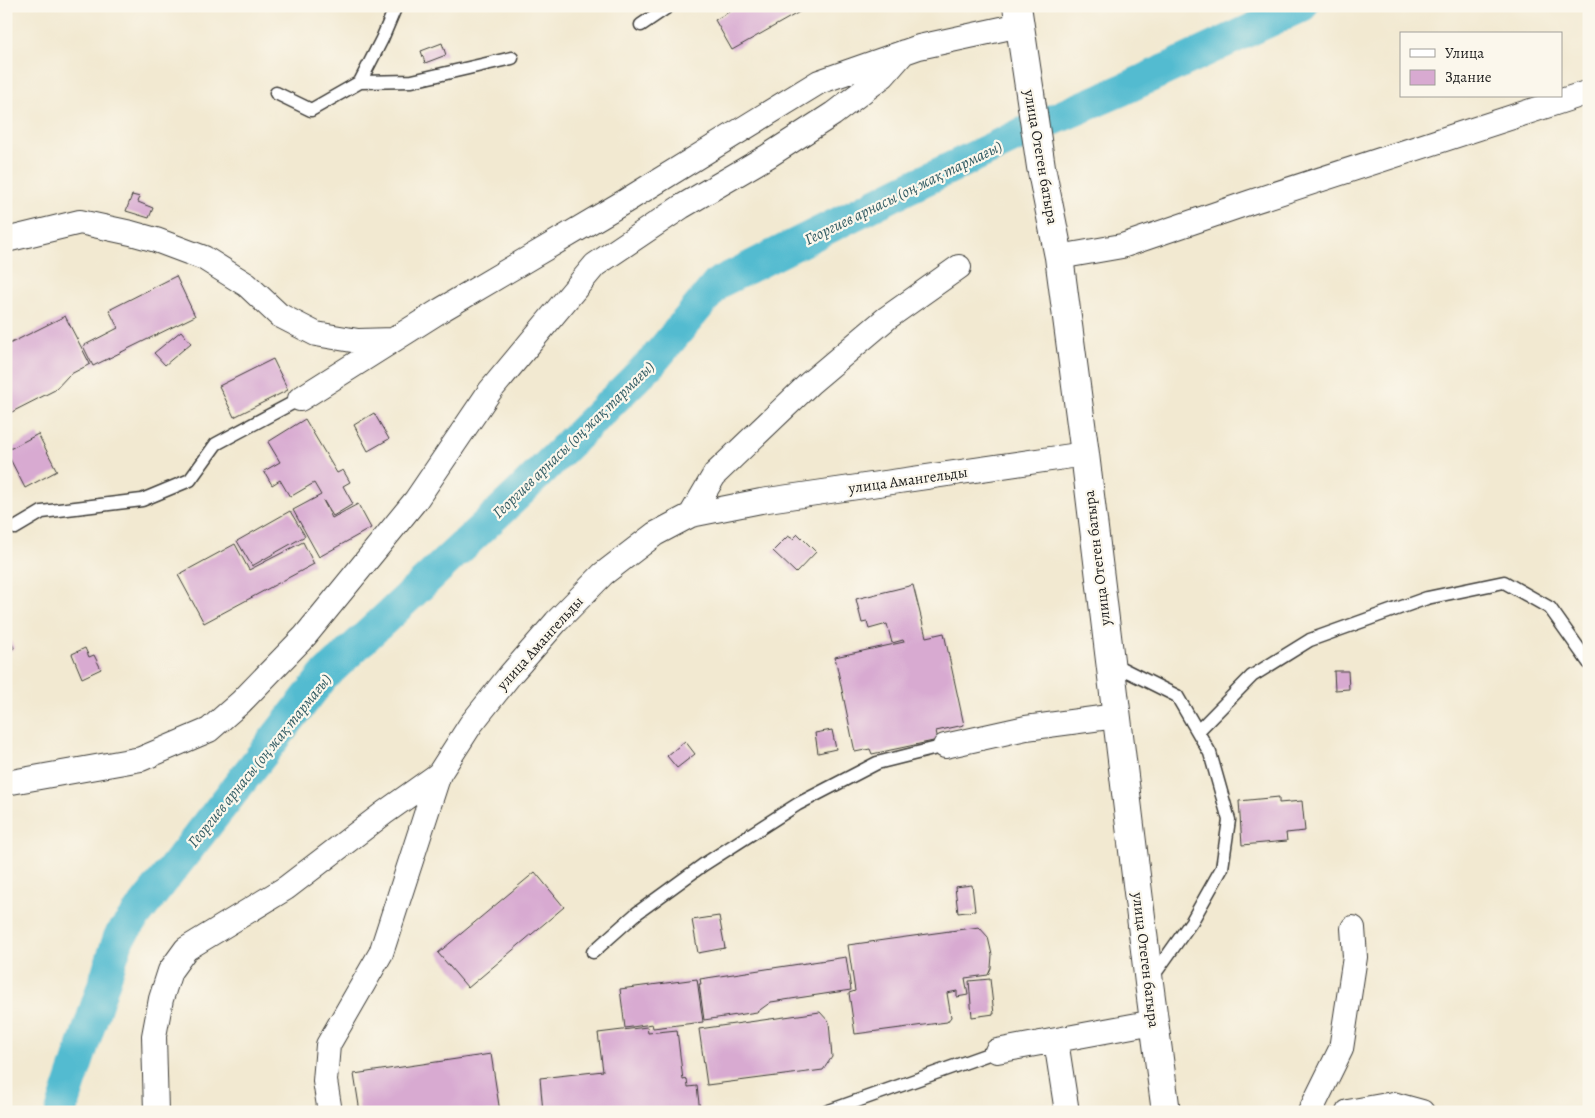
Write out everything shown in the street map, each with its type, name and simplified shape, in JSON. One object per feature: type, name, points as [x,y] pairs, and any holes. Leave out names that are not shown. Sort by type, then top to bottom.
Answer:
[{"type":"main road","name":"улица Отеген батыра","points":[[1019,16],[1041,167],[1059,258],[1085,454],[1148,983],[1166,1112]]},
{"type":"street","points":[[300,399],[441,310],[633,197],[819,82],[918,47],[1019,16]]},
{"type":"street","points":[[6,783],[141,759],[209,730],[240,702],[305,636],[416,500],[490,391],[595,266],[681,207],[768,156],[833,114],[883,76],[904,52]]},
{"type":"street","points":[[1059,258],[1122,246],[1589,92]]},
{"type":"street","points":[[6,240],[80,222],[131,233],[204,258],[247,285],[279,316],[316,334],[358,341],[393,340]]},
{"type":"street","points":[[691,515],[715,474],[810,383],[887,318],[959,267]]},
{"type":"street","name":"улица Амангельды","points":[[330,1112],[325,1081],[328,1045],[381,953],[439,774],[471,724],[510,674],[556,622],[604,574],[655,534],[691,515],[761,501],[1085,454]]},
{"type":"street","points":[[945,746],[1026,728],[1116,716]]},
{"type":"street","points":[[156,1112],[154,1036],[161,999],[170,971],[186,949],[286,888],[384,813],[439,774]]},
{"type":"street","points":[[1310,1112],[1341,1048],[1354,956],[1353,928]]},
{"type":"street","points":[[997,1051],[1154,1022]]},
{"type":"street","points":[[1056,1041],[1067,1112]]},
{"type":"street","points":[[1348,1112],[1393,1104],[1422,1112]]},
{"type":"lane","points":[[360,82],[396,6]]},
{"type":"lane","points":[[640,25],[669,6]]},
{"type":"lane","points":[[276,93],[311,110],[360,82],[412,81],[512,58]]},
{"type":"lane","points":[[15,528],[42,512],[142,500],[190,480],[216,444],[300,399]]},
{"type":"lane","points":[[1198,731],[1252,676],[1310,640],[1427,598],[1504,582],[1550,608],[1589,663]]},
{"type":"lane","points":[[1110,662],[1177,696],[1210,753],[1229,820],[1222,868],[1192,921],[1148,983]]},
{"type":"lane","points":[[593,952],[637,913],[688,876],[798,804],[877,763],[945,746]]},
{"type":"lane","points":[[826,1112],[997,1051]]},
{"type":"building","points":[[739,6],[810,6],[732,50],[715,20]]},
{"type":"building","points":[[442,43],[446,55],[425,63],[421,51]]},
{"type":"building","points":[[132,195],[140,197],[138,202],[153,208],[149,218],[126,211]]},
{"type":"building","points":[[176,276],[195,316],[93,366],[83,346],[118,328],[109,310]]},
{"type":"building","points":[[65,316],[90,364],[69,375],[55,390],[6,415],[6,338],[9,344]]},
{"type":"building","points":[[181,331],[191,343],[165,365],[154,353]]},
{"type":"building","points":[[273,359],[288,390],[234,417],[219,386]]},
{"type":"building","points":[[374,413],[389,439],[368,451],[354,425]]},
{"type":"building","points":[[305,419],[337,473],[343,470],[350,482],[343,486],[353,504],[333,516],[323,500],[332,518],[358,504],[371,528],[319,557],[293,510],[321,495],[314,483],[290,497],[280,480],[272,485],[264,471],[280,462],[268,442]]},
{"type":"building","points":[[38,434],[57,471],[25,488],[6,451]]},
{"type":"building","points":[[290,511],[305,536],[252,566],[237,541]]},
{"type":"building","points":[[798,534],[816,552],[796,573],[773,551],[788,536],[793,539]]},
{"type":"building","points":[[303,542],[314,564],[204,623],[178,575],[235,544],[249,570]]},
{"type":"building","points":[[913,585],[926,637],[944,633],[964,725],[936,731],[938,740],[872,754],[870,749],[855,752],[835,657],[904,642],[903,640],[892,643],[887,624],[869,629],[867,622],[862,623],[856,599]]},
{"type":"building","points":[[6,631],[14,648],[6,655]]},
{"type":"building","points":[[85,648],[89,657],[94,655],[101,669],[82,678],[72,654]]},
{"type":"building","points":[[1334,671],[1348,671],[1349,689],[1335,690]]},
{"type":"building","points":[[832,730],[836,749],[818,753],[815,733]]},
{"type":"building","points":[[685,741],[695,754],[677,768],[667,756]]},
{"type":"building","points":[[1279,797],[1279,803],[1302,801],[1305,831],[1286,833],[1287,841],[1242,845],[1239,801]]},
{"type":"building","points":[[535,872],[564,907],[468,988],[438,953]]},
{"type":"building","points":[[972,885],[975,911],[958,913],[955,887]]},
{"type":"building","points":[[719,916],[725,948],[698,953],[692,920]]},
{"type":"building","points":[[979,927],[988,937],[992,955],[991,968],[988,975],[965,978],[968,995],[957,997],[957,991],[947,993],[951,1017],[947,1022],[855,1034],[849,993],[855,991],[848,945]]},
{"type":"building","points":[[846,957],[851,990],[771,1002],[757,1012],[704,1020],[700,979]]},
{"type":"building","points":[[697,979],[703,1022],[653,1028],[652,1024],[625,1028],[620,989]]},
{"type":"building","points":[[990,979],[994,1014],[972,1017],[969,981]]},
{"type":"building","points":[[820,1012],[829,1022],[832,1057],[823,1070],[707,1085],[699,1029]]},
{"type":"building","points":[[647,1027],[648,1033],[677,1030],[683,1080],[687,1079],[688,1087],[697,1086],[700,1112],[543,1112],[540,1078],[603,1071],[598,1033]]},
{"type":"building","points":[[491,1054],[500,1112],[360,1112],[354,1074]]},
{"type":"waterway","name":"Георгиев арнасы (оң жақ тармағы)","points":[[61,1112],[119,937],[323,677],[517,495],[653,361],[718,283],[904,190],[1036,127],[1122,90],[1302,6]]}]
